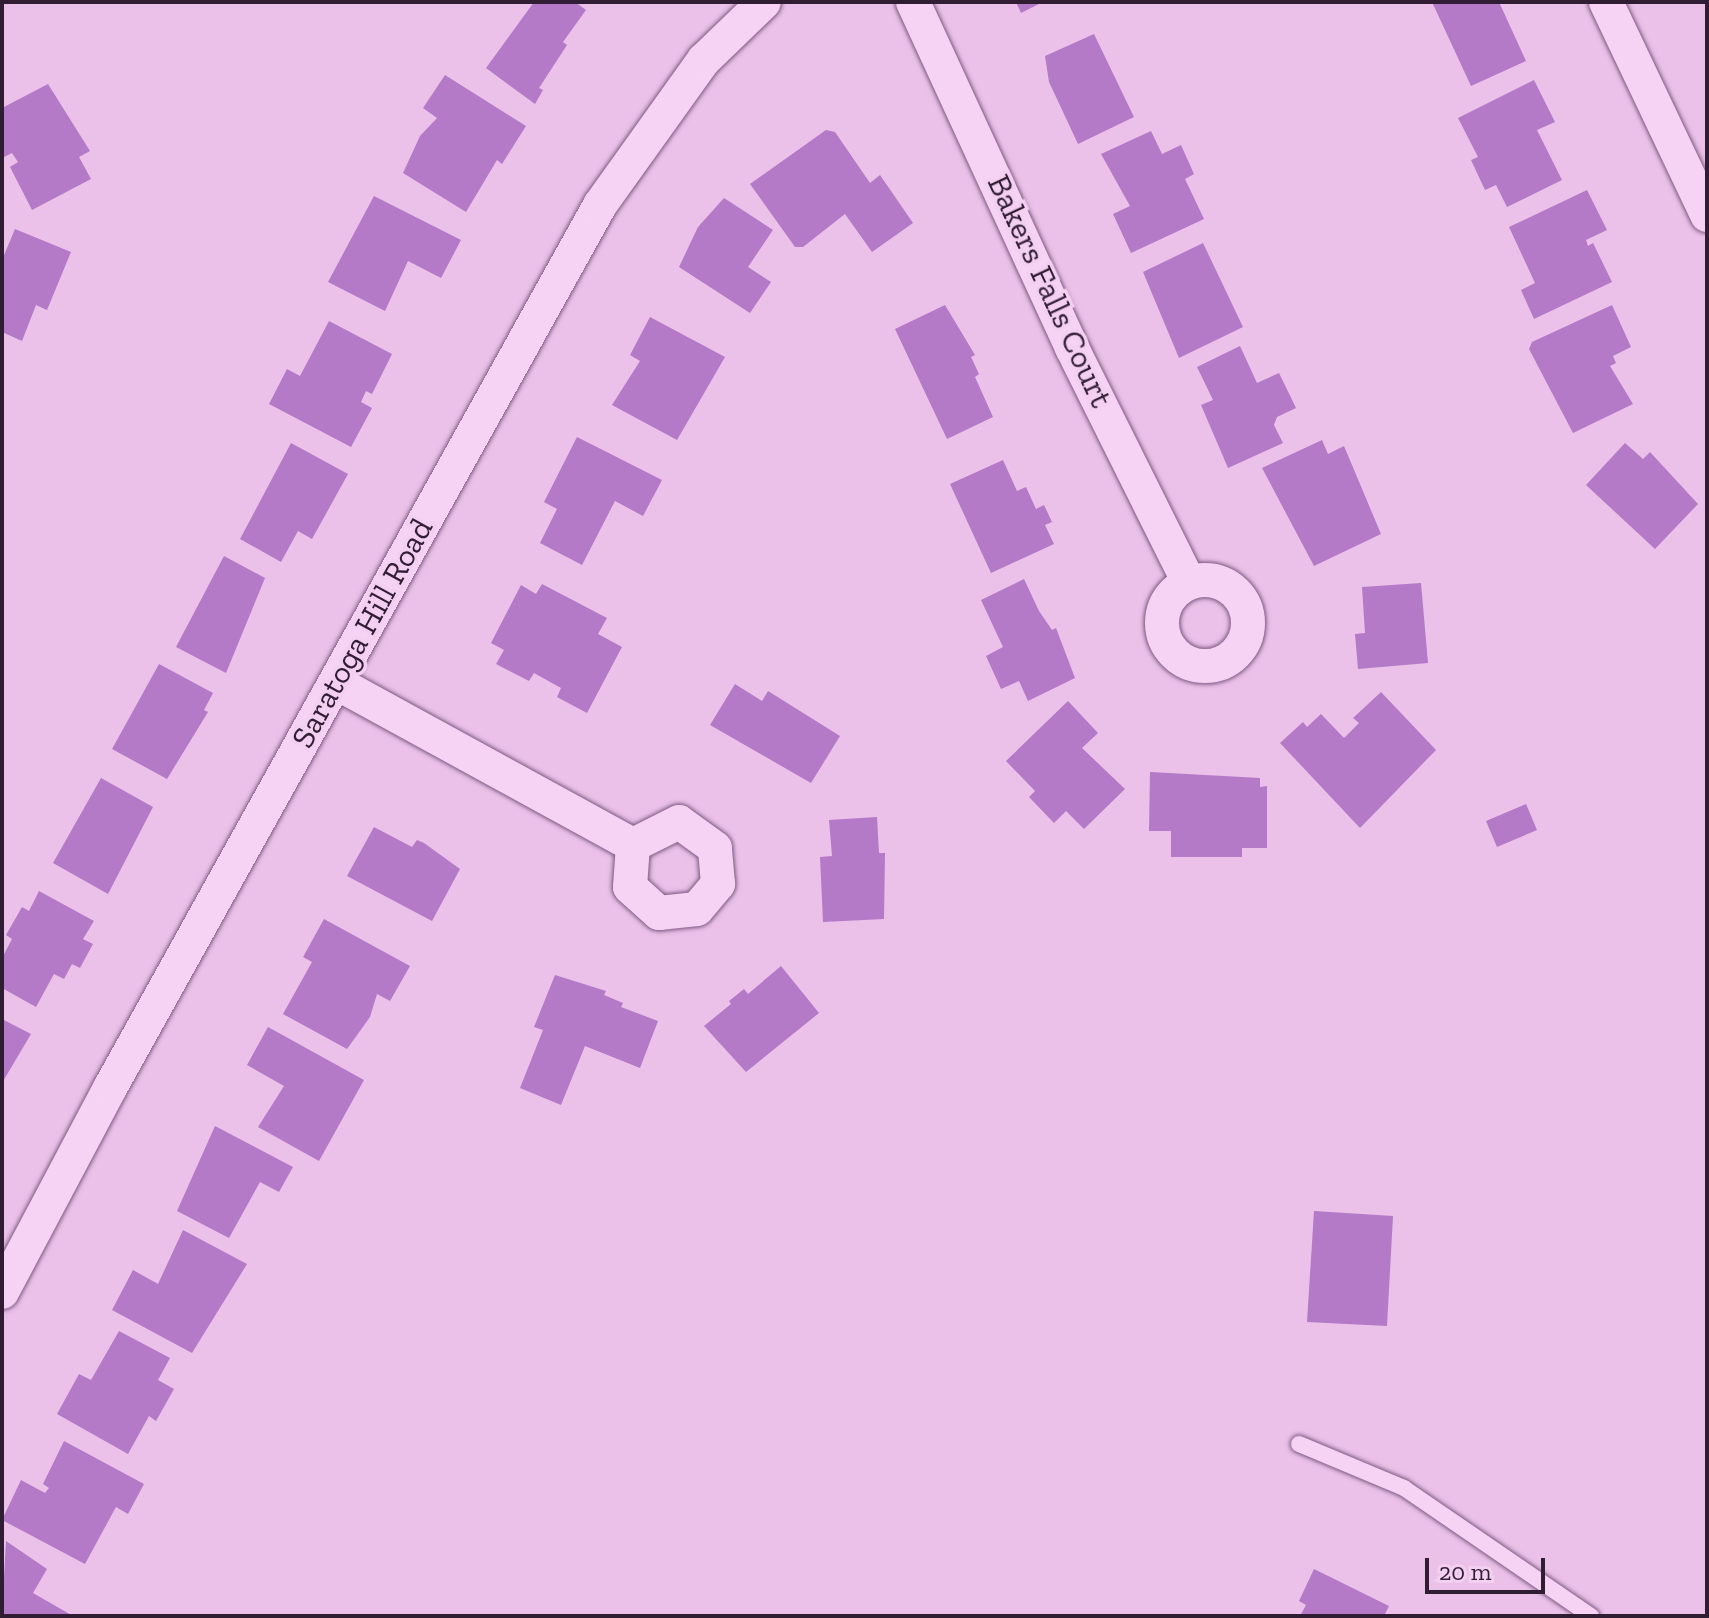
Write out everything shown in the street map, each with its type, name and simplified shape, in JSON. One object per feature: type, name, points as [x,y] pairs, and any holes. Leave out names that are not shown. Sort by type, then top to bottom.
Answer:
[{"type":"street","name":"Saratoga Hill Road","points":[[2,1292],[117,1074],[600,205],[704,60],[764,2]]},
{"type":"street","name":"Bakers Falls Court","points":[[913,2],[964,104],[1072,348],[1188,581]]},
{"type":"street","points":[[1606,2],[1707,215]]},
{"type":"street","points":[[337,683],[633,845]]},
{"type":"lane","points":[[1299,1444],[1404,1488],[1591,1616]]},
{"type":"building","points":[[534,2],[575,2],[586,10],[563,42],[567,45],[539,88],[543,90],[535,104],[486,68]]},
{"type":"building","points":[[1016,2],[1043,2],[1021,13]]},
{"type":"building","points":[[1432,2],[1499,2],[1526,61],[1471,86]]},
{"type":"building","points":[[1094,34],[1134,117],[1078,144],[1049,82],[1045,56]]},
{"type":"building","points":[[445,75],[526,126],[502,164],[497,160],[466,212],[403,173],[420,136],[437,118],[423,108]]},
{"type":"building","points":[[1534,80],[1555,122],[1537,130],[1562,180],[1507,207],[1496,185],[1485,190],[1471,160],[1478,157],[1458,118]]},
{"type":"building","points":[[48,84],[90,151],[79,157],[91,179],[32,210],[10,167],[18,162],[12,153],[2,158],[2,108]]},
{"type":"building","points":[[826,130],[835,132],[870,183],[880,175],[913,223],[872,252],[845,214],[803,247],[795,247],[750,184]]},
{"type":"building","points":[[1151,131],[1162,154],[1181,145],[1194,174],[1185,179],[1204,219],[1131,253],[1113,214],[1130,206],[1101,154]]},
{"type":"building","points":[[1587,190],[1607,230],[1586,240],[1588,246],[1593,243],[1612,282],[1534,319],[1521,290],[1535,283],[1509,227]]},
{"type":"building","points":[[374,196],[461,240],[441,278],[408,261],[385,311],[328,282]]},
{"type":"building","points":[[724,198],[773,230],[748,267],[771,282],[750,313],[679,267],[698,227]]},
{"type":"building","points":[[15,229],[71,252],[47,310],[36,305],[22,341],[2,332],[2,260]]},
{"type":"building","points":[[1203,243],[1243,327],[1179,358],[1143,272]]},
{"type":"building","points":[[945,305],[975,355],[971,357],[979,374],[975,377],[993,417],[947,439],[895,329]]},
{"type":"building","points":[[1612,305],[1631,347],[1613,356],[1616,363],[1610,366],[1633,404],[1573,433],[1529,349],[1532,342]]},
{"type":"building","points":[[650,317],[725,357],[677,440],[612,405],[640,361],[630,355]]},
{"type":"building","points":[[329,321],[392,354],[372,394],[366,391],[361,402],[372,408],[351,447],[269,404],[287,369],[300,376]]},
{"type":"building","points":[[1240,346],[1257,383],[1279,373],[1296,408],[1277,417],[1274,425],[1283,443],[1228,468],[1201,405],[1213,400],[1197,367]]},
{"type":"building","points":[[577,437],[662,480],[643,516],[615,501],[582,565],[540,543],[557,509],[544,502]]},
{"type":"building","points":[[1322,440],[1328,454],[1344,446],[1381,534],[1314,566],[1262,468]]},
{"type":"building","points":[[291,443],[348,474],[312,539],[298,531],[281,562],[240,539]]},
{"type":"building","points":[[1625,443],[1643,459],[1650,452],[1698,504],[1655,549],[1586,485]]},
{"type":"building","points":[[1003,460],[1017,491],[1026,487],[1036,509],[1044,505],[1052,522],[1045,525],[1054,544],[991,573],[950,484]]},
{"type":"building","points":[[224,556],[265,578],[226,673],[176,647]]},
{"type":"building","points":[[1024,579],[1039,611],[1052,630],[1056,628],[1075,678],[1028,701],[1019,681],[1001,689],[986,656],[1003,647],[981,600]]},
{"type":"building","points":[[1421,583],[1428,663],[1358,669],[1355,634],[1365,633],[1362,587]]},
{"type":"building","points":[[542,584],[607,618],[598,634],[622,647],[587,713],[557,697],[561,688],[534,673],[529,681],[496,664],[504,650],[491,643],[521,585],[536,594]]},
{"type":"building","points":[[159,664],[213,693],[204,710],[208,712],[167,779],[112,749]]},
{"type":"building","points":[[735,684],[762,701],[768,691],[840,736],[811,783],[710,725]]},
{"type":"building","points":[[1381,692],[1436,750],[1360,828],[1280,743],[1303,722],[1307,727],[1321,714],[1344,738],[1359,723],[1353,718]]},
{"type":"building","points":[[1068,701],[1098,733],[1082,748],[1125,789],[1084,829],[1066,811],[1054,823],[1029,797],[1035,791],[1006,761]]},
{"type":"building","points":[[1150,772],[1260,778],[1260,787],[1267,786],[1267,848],[1242,848],[1242,857],[1171,857],[1171,831],[1149,831]]},
{"type":"building","points":[[101,778],[153,807],[108,894],[53,863]]},
{"type":"building","points":[[1526,804],[1537,830],[1497,847],[1486,821]]},
{"type":"building","points":[[877,817],[879,853],[885,853],[884,919],[823,922],[820,857],[832,856],[829,820]]},
{"type":"building","points":[[374,827],[412,847],[417,840],[424,843],[460,869],[432,921],[347,876]]},
{"type":"building","points":[[39,891],[94,921],[83,939],[93,944],[80,968],[72,964],[64,979],[54,974],[36,1007],[2,988],[2,958],[12,939],[6,935],[22,907],[29,911]]},
{"type":"building","points":[[324,919],[410,966],[390,1001],[377,994],[370,1017],[347,1049],[283,1014],[312,962],[303,957]]},
{"type":"building","points":[[781,966],[819,1013],[746,1072],[704,1026],[744,989],[748,994]]},
{"type":"building","points":[[555,975],[606,991],[604,995],[623,1003],[621,1007],[658,1021],[640,1068],[585,1046],[561,1105],[520,1088],[543,1030],[534,1027]]},
{"type":"building","points":[[2,1019],[31,1034],[2,1083]]},
{"type":"building","points":[[268,1027],[364,1080],[319,1161],[258,1127],[284,1086],[247,1065]]},
{"type":"building","points":[[215,1126],[293,1167],[279,1192],[260,1182],[229,1238],[177,1211]]},
{"type":"building","points":[[1314,1211],[1393,1216],[1387,1326],[1307,1322]]},
{"type":"building","points":[[183,1230],[247,1264],[192,1353],[112,1310],[133,1270],[158,1284]]},
{"type":"building","points":[[119,1331],[170,1358],[158,1380],[174,1389],[156,1421],[149,1416],[128,1454],[57,1414],[79,1374],[91,1380]]},
{"type":"building","points":[[64,1441],[144,1484],[128,1514],[116,1507],[85,1564],[2,1520],[21,1480],[45,1493],[49,1488],[43,1484]]},
{"type":"building","points":[[6,1541],[47,1569],[33,1593],[73,1616],[2,1616]]},
{"type":"building","points":[[1314,1569],[1389,1606],[1384,1616],[1300,1616],[1306,1605],[1299,1601]]}]
